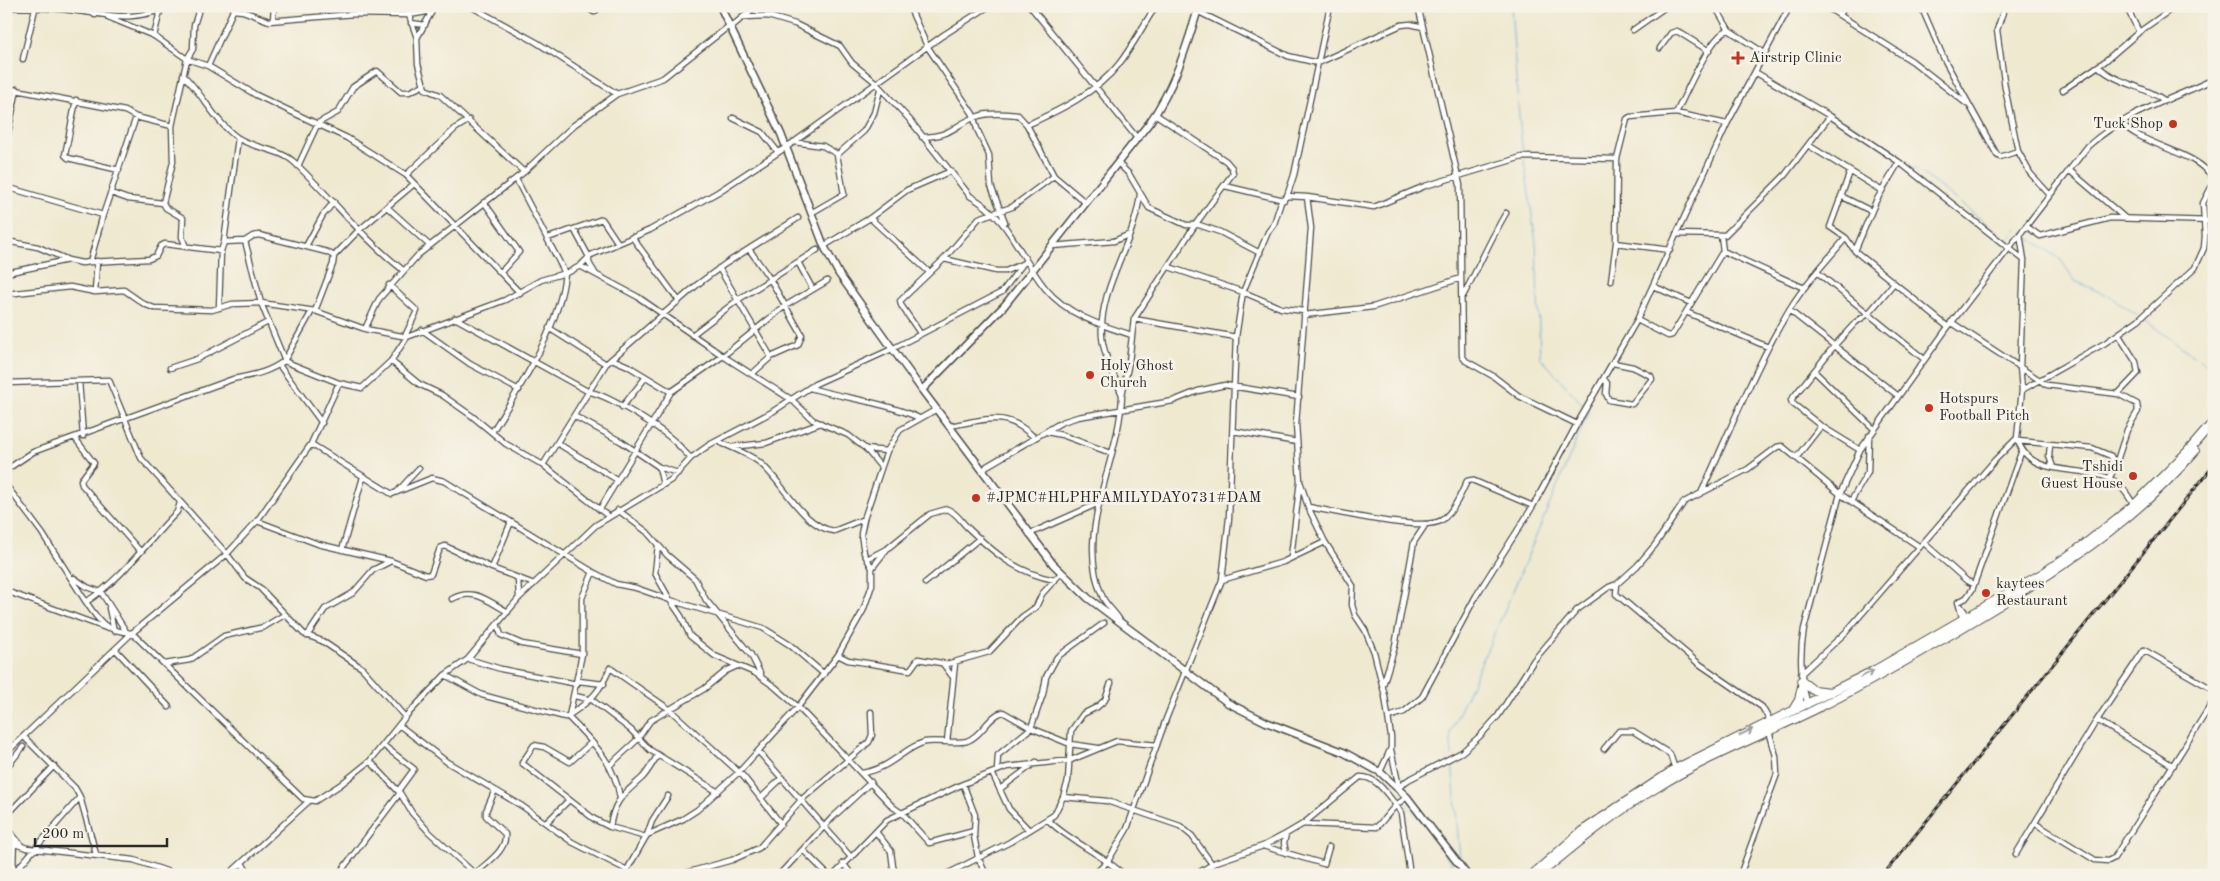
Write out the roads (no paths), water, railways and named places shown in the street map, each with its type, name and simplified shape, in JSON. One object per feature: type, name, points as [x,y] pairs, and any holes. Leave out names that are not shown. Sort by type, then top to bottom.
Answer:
[{"type":"highway","points":[[1532,875],[1582,831],[1675,769],[1770,721],[1809,708],[1881,676],[2043,573],[2085,544],[2134,505],[2188,451],[2214,421]]},
{"type":"highway","points":[[1539,875],[1586,835],[1655,788],[1713,756],[1768,731],[1836,690],[1967,622],[2067,564],[2115,528],[2160,488],[2214,428]]},
{"type":"highway","points":[[1787,714],[1798,704],[1802,680],[1819,692],[1836,690]]},
{"type":"street","points":[[95,6],[95,15]]},
{"type":"street","points":[[6,7],[68,10],[108,17],[139,16],[172,6]]},
{"type":"street","points":[[186,247],[182,237],[183,218],[166,208],[163,203],[174,162],[172,126],[187,59],[193,49],[194,25],[200,6]]},
{"type":"street","points":[[240,6],[243,11]]},
{"type":"street","points":[[273,20],[274,6]]},
{"type":"street","points":[[354,6],[354,14]]},
{"type":"street","points":[[407,6],[417,38],[418,64],[424,85],[428,91],[440,95],[524,172]]},
{"type":"street","points":[[417,38],[435,6]]},
{"type":"street","points":[[470,6],[536,42],[617,94]]},
{"type":"street","points":[[585,6],[594,12],[601,6]]},
{"type":"street","points":[[720,6],[786,146],[824,246],[842,279],[1028,534],[1061,573],[1123,625],[1186,673],[1245,713],[1343,752],[1380,772],[1399,787],[1466,873]]},
{"type":"street","points":[[365,330],[376,303],[403,270],[429,245],[516,179],[574,125],[617,94],[664,78],[756,6]]},
{"type":"street","points":[[909,6],[928,46],[974,118],[976,129],[989,155],[991,186],[1006,226],[1025,262],[1045,288],[1082,318],[1132,335]]},
{"type":"street","points":[[6,294],[70,287],[95,292],[124,290],[144,304],[154,308],[219,308],[232,304],[261,303],[314,311],[365,330],[406,337],[520,293],[541,280],[580,266],[589,257],[671,220],[718,192],[793,142],[903,66],[928,46],[989,6]]},
{"type":"street","points":[[1030,6],[1137,138]]},
{"type":"street","points":[[1027,125],[1055,112],[1094,87],[1119,63],[1156,6]]},
{"type":"street","points":[[1094,875],[1108,861],[1127,830],[1157,745],[1222,580],[1229,518],[1236,386],[1236,337],[1243,292],[1285,198],[1311,105],[1330,6]]},
{"type":"street","points":[[1432,6],[1418,8],[1462,200],[1461,353],[1463,359],[1493,376],[1519,396],[1576,424]]},
{"type":"street","points":[[1633,30],[1667,6]]},
{"type":"street","points":[[1715,6],[1729,30],[1764,53]]},
{"type":"street","points":[[1389,717],[1404,712],[1422,697],[1476,596],[1533,506],[1576,424],[1637,320],[1727,124],[1790,6]]},
{"type":"street","points":[[1825,6],[1912,62],[1970,106]]},
{"type":"street","points":[[1840,15],[1845,6]]},
{"type":"street","points":[[1921,6],[1944,59],[1997,155],[2000,157],[2018,151]]},
{"type":"street","points":[[2005,6],[1997,30],[2005,88],[2018,151],[2030,173],[2050,195]]},
{"type":"street","points":[[2126,6],[2139,32]]},
{"type":"street","points":[[2063,90],[2098,66],[2139,32],[2176,6]]},
{"type":"street","points":[[23,59],[39,8]]},
{"type":"street","points":[[208,66],[234,8],[258,18],[273,20],[354,14],[409,15],[432,11]]},
{"type":"street","points":[[922,390],[1004,306],[1156,114],[1176,79],[1198,9],[1288,56],[1318,63],[1401,24],[1423,27]]},
{"type":"street","points":[[154,36],[160,11]]},
{"type":"street","points":[[744,17],[768,16],[798,25],[840,46],[852,63],[902,112],[970,196],[993,213],[1006,226]]},
{"type":"street","points":[[108,17],[154,36],[187,59],[208,66],[256,95],[347,138],[406,175],[520,293]]},
{"type":"street","points":[[411,23],[425,26]]},
{"type":"street","points":[[1676,113],[1709,50],[1722,32],[1729,30]]},
{"type":"street","points":[[1660,48],[1674,31],[1709,50]]},
{"type":"street","points":[[2098,66],[2110,74],[2148,90],[2164,100]]},
{"type":"street","points":[[298,166],[318,123],[338,112],[353,87],[375,72],[379,72],[401,92],[409,92],[424,85]]},
{"type":"street","points":[[1755,72],[1830,116],[1899,162],[2024,260]]},
{"type":"street","points":[[183,75],[217,118],[238,138],[288,158],[334,202],[358,231],[403,270]]},
{"type":"street","points":[[1809,708],[1802,680],[1801,648],[1804,629],[1840,494],[1869,434],[1950,324],[2088,146],[2120,122],[2164,100],[2214,79]]},
{"type":"street","points":[[6,88],[76,100],[125,111],[136,117],[172,126]]},
{"type":"street","points":[[6,143],[17,89]]},
{"type":"street","points":[[837,154],[864,131],[874,113],[880,90]]},
{"type":"street","points":[[76,100],[65,155],[68,158],[119,170]]},
{"type":"street","points":[[1611,281],[1616,243],[1617,158],[1626,122],[1630,117],[1676,113],[1727,124]]},
{"type":"street","points":[[922,137],[946,134],[974,118],[986,114],[1020,116],[1027,125],[1054,176],[1086,203]]},
{"type":"street","points":[[1123,625],[1103,598],[1094,564],[1095,522],[1121,409],[1134,319],[1195,225],[1234,173],[1230,165],[1156,114]]},
{"type":"street","points":[[1676,234],[1721,236],[1728,233],[1785,175],[1830,116]]},
{"type":"street","points":[[90,262],[103,215],[136,117]]},
{"type":"street","points":[[733,118],[762,132],[778,152]]},
{"type":"street","points":[[406,175],[456,128],[469,120]]},
{"type":"street","points":[[2022,390],[2105,343],[2138,320],[2195,268],[2204,248],[2202,203],[2214,181],[2201,165],[2132,134],[2120,122]]},
{"type":"street","points":[[219,308],[221,251],[224,242],[238,138]]},
{"type":"street","points":[[793,142],[823,146],[837,154]]},
{"type":"street","points":[[1808,145],[1882,191]]},
{"type":"street","points":[[812,213],[844,194],[837,154]]},
{"type":"street","points":[[1225,186],[1285,198],[1307,197],[1374,207],[1425,186],[1522,157],[1617,158]]},
{"type":"street","points":[[1855,251],[1871,211],[1899,162]]},
{"type":"street","points":[[1118,163],[1129,174],[1148,207],[1186,225],[1195,225],[1220,232],[1260,253]]},
{"type":"street","points":[[2069,170],[2125,218]]},
{"type":"street","points":[[824,246],[870,218],[907,190],[951,171]]},
{"type":"street","points":[[1850,172],[1830,224],[1833,229],[1846,238],[1855,251],[1894,283],[1950,324],[2047,385],[2118,394],[2134,402],[2138,411],[2128,430],[2109,479]]},
{"type":"street","points":[[920,333],[900,302],[944,259],[979,218],[1012,207],[1054,176]]},
{"type":"street","points":[[492,432],[535,361],[562,294],[564,273],[548,238],[516,179]]},
{"type":"street","points":[[6,470],[34,452],[83,436],[233,379],[259,374],[279,365],[314,311],[333,264],[334,256],[358,231],[414,184]]},
{"type":"street","points":[[6,186],[103,215]]},
{"type":"street","points":[[111,193],[128,199],[163,203]]},
{"type":"street","points":[[1122,395],[1105,350],[1102,325],[1110,290],[1138,211],[1140,194]]},
{"type":"street","points":[[1841,196],[1871,211]]},
{"type":"street","points":[[1307,197],[1311,228],[1296,442],[1300,480],[1308,507],[1325,542],[1353,586],[1352,605],[1355,615],[1369,638],[1383,686],[1389,717],[1390,748],[1399,787]]},
{"type":"street","points":[[306,246],[323,215],[334,202]]},
{"type":"street","points":[[484,202],[519,252],[501,272]]},
{"type":"street","points":[[387,207],[429,245]]},
{"type":"street","points":[[1138,211],[1148,207]]},
{"type":"street","points":[[1462,297],[1484,257],[1492,235],[1506,213]]},
{"type":"street","points":[[543,465],[606,364],[719,268],[798,218]]},
{"type":"street","points":[[870,218],[929,272]]},
{"type":"street","points":[[548,238],[602,219],[618,243]]},
{"type":"street","points":[[2026,226],[2036,234],[2045,236],[2105,219],[2214,221]]},
{"type":"street","points":[[574,229],[589,257],[589,263],[595,274]]},
{"type":"street","points":[[1052,246],[1114,242],[1131,233]]},
{"type":"street","points":[[2020,234],[2024,260],[2020,367],[2022,390],[2018,440],[2022,450],[2034,461],[2052,468],[2109,479],[2122,488],[2134,505]]},
{"type":"street","points":[[224,242],[245,241],[252,236],[259,235],[306,246],[334,256]]},
{"type":"street","points":[[1637,320],[1670,336],[1723,251],[1721,236]]},
{"type":"street","points":[[177,246],[182,237]]},
{"type":"street","points":[[632,237],[678,301]]},
{"type":"street","points":[[1702,491],[1768,347],[1789,310],[1804,288],[1846,238]]},
{"type":"street","points":[[6,241],[38,247],[68,260],[82,263],[149,259],[156,256],[163,244],[221,251]]},
{"type":"street","points":[[245,241],[261,303],[284,360],[358,389],[366,387],[391,361],[406,337],[417,311],[390,285]]},
{"type":"street","points":[[1616,243],[1670,250]]},
{"type":"street","points":[[749,249],[770,279],[801,332],[802,339],[793,348],[771,357],[753,373]]},
{"type":"street","points":[[692,334],[739,299],[817,250]]},
{"type":"street","points":[[1723,251],[1804,288]]},
{"type":"street","points":[[944,259],[996,271],[1006,271],[1025,262]]},
{"type":"street","points":[[6,273],[68,260]]},
{"type":"street","points":[[95,292],[97,261]]},
{"type":"street","points":[[798,262],[812,288]]},
{"type":"street","points":[[228,875],[309,802],[328,794],[370,761],[399,725],[445,675],[468,659],[519,598],[608,516],[663,485],[678,473],[690,458],[717,440],[792,400],[810,388],[892,349],[1002,292],[1025,262]]},
{"type":"street","points":[[580,266],[630,292],[723,356],[753,373],[792,400],[810,417],[842,431],[866,449],[881,467]]},
{"type":"street","points":[[1169,267],[1243,292],[1282,308],[1304,313],[1373,307],[1461,278]]},
{"type":"street","points":[[719,268],[739,299],[771,357]]},
{"type":"street","points":[[1817,272],[1924,359]]},
{"type":"street","points":[[600,509],[671,392],[723,356],[755,328],[785,306],[812,288],[827,281]]},
{"type":"street","points":[[1860,450],[1821,426],[1792,403],[1791,400],[1835,345],[1856,322],[1868,314],[1894,283]]},
{"type":"street","points":[[1653,286],[1691,303]]},
{"type":"street","points":[[1789,310],[1897,395]]},
{"type":"street","points":[[1686,312],[1768,347]]},
{"type":"street","points":[[455,318],[589,392],[598,393],[622,407],[674,440],[690,458]]},
{"type":"street","points":[[1134,319],[1236,337]]},
{"type":"street","points":[[170,368],[197,359],[268,322]]},
{"type":"street","points":[[549,328],[606,364]]},
{"type":"street","points":[[422,330],[470,364],[519,390]]},
{"type":"street","points":[[2118,334],[2136,362],[2138,373],[2118,394]]},
{"type":"street","points":[[612,359],[671,392]]},
{"type":"street","points":[[391,361],[419,384],[442,395],[524,456],[543,465],[608,516]]},
{"type":"street","points":[[1604,379],[1607,383],[1606,394],[1609,400],[1632,404],[1652,379],[1650,375],[1633,367],[1613,363]]},
{"type":"street","points":[[279,365],[301,398],[322,423]]},
{"type":"street","points":[[1814,371],[1873,428]]},
{"type":"street","points":[[622,407],[646,377]]},
{"type":"street","points":[[6,383],[109,380],[141,458],[227,554],[245,578],[260,588],[284,615],[307,636],[327,644],[362,668],[406,717]]},
{"type":"street","points":[[79,381],[83,436]]},
{"type":"street","points":[[6,753],[25,738],[129,633],[227,554],[256,521],[311,444],[339,383]]},
{"type":"street","points":[[983,472],[987,466],[1067,419],[1173,401],[1198,390],[1217,386],[1236,386],[1299,397]]},
{"type":"street","points":[[810,388],[839,396],[887,405],[919,418]]},
{"type":"street","points":[[592,742],[570,762],[551,750],[536,745],[523,760],[523,765],[594,819],[610,827],[647,836],[683,819],[718,792],[739,772],[798,707],[824,674],[838,655],[863,612],[872,585],[872,568],[861,543],[864,519],[881,467],[887,451],[900,430],[937,409]]},
{"type":"street","points":[[574,416],[659,467],[678,473]]},
{"type":"street","points":[[949,426],[1006,420],[1018,423],[1035,438]]},
{"type":"street","points":[[729,447],[766,443],[822,423]]},
{"type":"street","points":[[1796,458],[1821,426]]},
{"type":"street","points":[[1233,431],[1296,442]]},
{"type":"street","points":[[1045,432],[1062,435],[1111,453]]},
{"type":"street","points":[[1851,502],[1868,472],[1869,434]]},
{"type":"street","points":[[75,438],[94,463],[81,480],[82,485],[140,551]]},
{"type":"street","points":[[717,440],[758,462],[804,515],[816,524],[834,531],[864,519]]},
{"type":"street","points":[[1802,680],[1995,460],[2018,440],[2050,445],[2092,448],[2111,456],[2115,467]]},
{"type":"street","points":[[557,443],[616,480]]},
{"type":"street","points":[[311,444],[389,493],[396,493],[432,478],[444,481],[564,555],[616,584],[636,588],[763,628],[790,645],[824,674]]},
{"type":"street","points":[[2050,445],[2049,456],[2052,468]]},
{"type":"street","points":[[1399,787],[1449,757],[1455,757],[1480,736],[1498,716],[1534,660],[1577,610],[1609,587],[1617,584],[1655,545],[1684,502],[1702,491],[1727,481],[1780,446],[1851,502],[1920,547]]},
{"type":"street","points":[[866,449],[887,451]]},
{"type":"street","points":[[1967,622],[1959,604],[1969,595],[1974,584],[2022,450]]},
{"type":"street","points":[[659,467],[663,485]]},
{"type":"street","points":[[396,493],[420,468]]},
{"type":"street","points":[[342,550],[363,477]]},
{"type":"street","points":[[1292,557],[1300,480]]},
{"type":"street","points":[[1308,507],[1401,523],[1426,524],[1442,520],[1456,503],[1467,481],[1472,480],[1533,506]]},
{"type":"street","points":[[6,484],[71,575],[86,602],[108,629]]},
{"type":"street","points":[[86,602],[101,592],[140,551],[177,512],[180,503]]},
{"type":"street","points":[[1028,534],[1099,503]]},
{"type":"street","points":[[177,512],[185,509]]},
{"type":"street","points":[[867,559],[888,548],[930,514],[947,509],[1018,569],[1038,577],[1055,580]]},
{"type":"street","points":[[618,510],[647,532],[658,545],[695,579],[702,593],[744,646],[762,676]]},
{"type":"street","points":[[256,521],[342,550],[391,561],[428,575],[431,574],[440,548],[446,546],[492,568],[534,584]]},
{"type":"street","points":[[492,568],[511,522]]},
{"type":"street","points":[[1383,686],[1395,646],[1414,542],[1426,524]]},
{"type":"street","points":[[925,583],[980,538]]},
{"type":"street","points":[[1222,580],[1276,565],[1325,542]]},
{"type":"street","points":[[1924,543],[1967,581],[1974,584]]},
{"type":"street","points":[[658,545],[655,573],[681,616],[690,636],[715,656],[762,676],[798,707],[893,807],[903,814],[928,843],[974,831]]},
{"type":"street","points":[[872,568],[888,548]]},
{"type":"street","points":[[376,558],[378,566]]},
{"type":"street","points":[[307,636],[325,609],[353,593],[378,566],[391,561]]},
{"type":"street","points":[[569,716],[578,683],[582,654],[582,598],[593,572]]},
{"type":"street","points":[[838,655],[848,660],[910,670],[918,659],[943,664],[955,663],[989,652],[1022,617],[1036,607],[1042,594],[1061,573]]},
{"type":"street","points":[[71,575],[87,587],[101,592],[108,606],[129,633],[165,664],[303,799],[309,802]]},
{"type":"street","points":[[518,579],[519,598]]},
{"type":"street","points":[[1617,584],[1616,594],[1640,616],[1698,664],[1762,707],[1770,721]]},
{"type":"street","points":[[6,591],[108,629],[129,633]]},
{"type":"street","points":[[452,599],[463,594],[472,594],[508,612]]},
{"type":"street","points":[[108,606],[114,631]]},
{"type":"street","points":[[165,664],[190,660],[224,636],[264,627],[284,615]]},
{"type":"street","points":[[1029,830],[1009,809],[1000,790],[995,772],[998,755],[1031,728],[1043,694],[1044,682],[1057,657],[1104,623]]},
{"type":"street","points":[[496,624],[502,635],[522,644],[582,654]]},
{"type":"street","points":[[115,649],[169,707]]},
{"type":"street","points":[[2016,854],[2036,824],[2097,720],[2144,650],[2214,690]]},
{"type":"street","points":[[468,659],[501,669],[578,683],[604,684]]},
{"type":"street","points":[[947,742],[954,690],[952,676],[955,663]]},
{"type":"street","points":[[943,664],[952,676]]},
{"type":"street","points":[[610,765],[639,738],[647,724],[704,689],[726,671],[738,666]]},
{"type":"street","points":[[569,716],[592,700],[604,684],[610,668],[669,709],[739,772],[781,824]]},
{"type":"street","points":[[445,675],[482,695],[569,716],[610,765],[616,777],[620,798]]},
{"type":"street","points":[[945,875],[1054,815],[1063,797],[1071,760],[1071,731],[1083,714],[1097,707],[1105,700],[1111,683]]},
{"type":"street","points":[[574,696],[592,700],[639,738],[650,750],[718,792]]},
{"type":"street","points":[[2036,824],[2094,860],[2112,860],[2118,855],[2214,700]]},
{"type":"street","points":[[678,875],[710,867],[759,848],[801,800],[870,739],[871,712]]},
{"type":"street","points":[[862,773],[878,769],[926,742],[939,744],[968,741],[986,727],[996,715],[1003,712],[1031,728],[1070,744],[1100,748]]},
{"type":"street","points":[[2097,720],[2174,765]]},
{"type":"street","points":[[399,725],[447,762],[547,822],[572,842],[626,872],[647,836],[649,826],[668,796]]},
{"type":"street","points":[[1604,749],[1620,731],[1633,731],[1670,754],[1675,769]]},
{"type":"street","points":[[1740,875],[1777,774],[1776,756],[1768,731]]},
{"type":"street","points":[[25,738],[75,788],[80,797],[96,854]]},
{"type":"street","points":[[834,875],[850,856],[887,820],[963,784],[1007,767],[1036,762],[1071,760],[1117,741],[1157,745]]},
{"type":"street","points":[[338,875],[414,769],[383,745]]},
{"type":"street","points":[[14,746],[36,748]]},
{"type":"street","points":[[6,768],[23,747]]},
{"type":"street","points":[[1380,772],[1390,748]]},
{"type":"street","points":[[758,751],[850,856]]},
{"type":"street","points":[[610,827],[614,808],[620,798],[644,776],[658,755]]},
{"type":"street","points":[[370,761],[399,792],[412,813],[429,832],[475,874],[502,848],[506,841],[505,834],[486,816],[486,811],[495,790]]},
{"type":"street","points":[[1000,790],[1036,762]]},
{"type":"street","points":[[6,816],[54,766]]},
{"type":"street","points":[[1195,875],[1212,864],[1263,846],[1286,834],[1302,824],[1360,777],[1367,777],[1376,782],[1401,813],[1410,875]]},
{"type":"street","points":[[761,798],[782,778]]},
{"type":"street","points":[[778,875],[832,818],[871,782]]},
{"type":"street","points":[[963,784],[975,815],[974,831],[978,857],[986,875]]},
{"type":"street","points":[[12,873],[80,797]]},
{"type":"street","points":[[1063,797],[1108,801],[1135,809],[1187,830],[1212,864]]},
{"type":"street","points":[[1302,824],[1377,827],[1396,805],[1407,797]]},
{"type":"street","points":[[547,822],[570,800]]},
{"type":"street","points":[[1048,820],[1067,836],[1108,861],[1124,875]]},
{"type":"street","points":[[6,827],[24,847]]},
{"type":"street","points":[[876,832],[892,852],[893,867],[897,875]]},
{"type":"street","points":[[1286,834],[1284,843],[1286,853]]},
{"type":"street","points":[[12,873],[14,836]]},
{"type":"street","points":[[6,841],[24,847],[134,860],[178,875]]},
{"type":"street","points":[[1263,846],[1324,864],[1329,847]]},
{"type":"street","points":[[803,850],[828,875]]},
{"type":"street","points":[[844,863],[852,875]]},
{"type":"street","points":[[242,864],[249,875]]},
{"type":"waterway","points":[[1511,6],[1523,155]]},
{"type":"waterway","points":[[1845,120],[1918,171]]},
{"type":"waterway","points":[[1524,159],[1536,243],[1540,357],[1585,407]]},
{"type":"waterway","points":[[1922,173],[1956,200]]},
{"type":"waterway","points":[[1959,202],[2005,238],[2009,239],[2017,229]]},
{"type":"waterway","points":[[2024,234],[2061,260],[2075,281],[2111,297],[2139,316]]},
{"type":"waterway","points":[[2143,319],[2214,370]]},
{"type":"waterway","points":[[1452,756],[1450,733],[1504,612],[1589,411],[1587,409]]},
{"type":"waterway","points":[[1452,760],[1460,860]]},
{"type":"waterway","points":[[1373,775],[1401,799]]},
{"type":"waterway","points":[[1404,802],[1420,819]]},
{"type":"waterway","points":[[1438,842],[1458,875]]},
{"type":"railway","points":[[1883,875],[2214,465]]},
{"type":"place","name":"Airstrip Clinic","points":[[1738,58]]},
{"type":"place","name":"Tuck Shop","points":[[2173,124]]},
{"type":"place","name":"Holy Ghost Church","points":[[1090,375]]},
{"type":"place","name":"Hotspurs Football Pitch","points":[[1929,408]]},
{"type":"place","name":"Tshidi Guest House","points":[[2133,476]]},
{"type":"place","name":"#JPMC#HLPHFAMILYDAY0731#DAM","points":[[976,498]]},
{"type":"place","name":"kaytees Restaurant","points":[[1986,593]]}]
